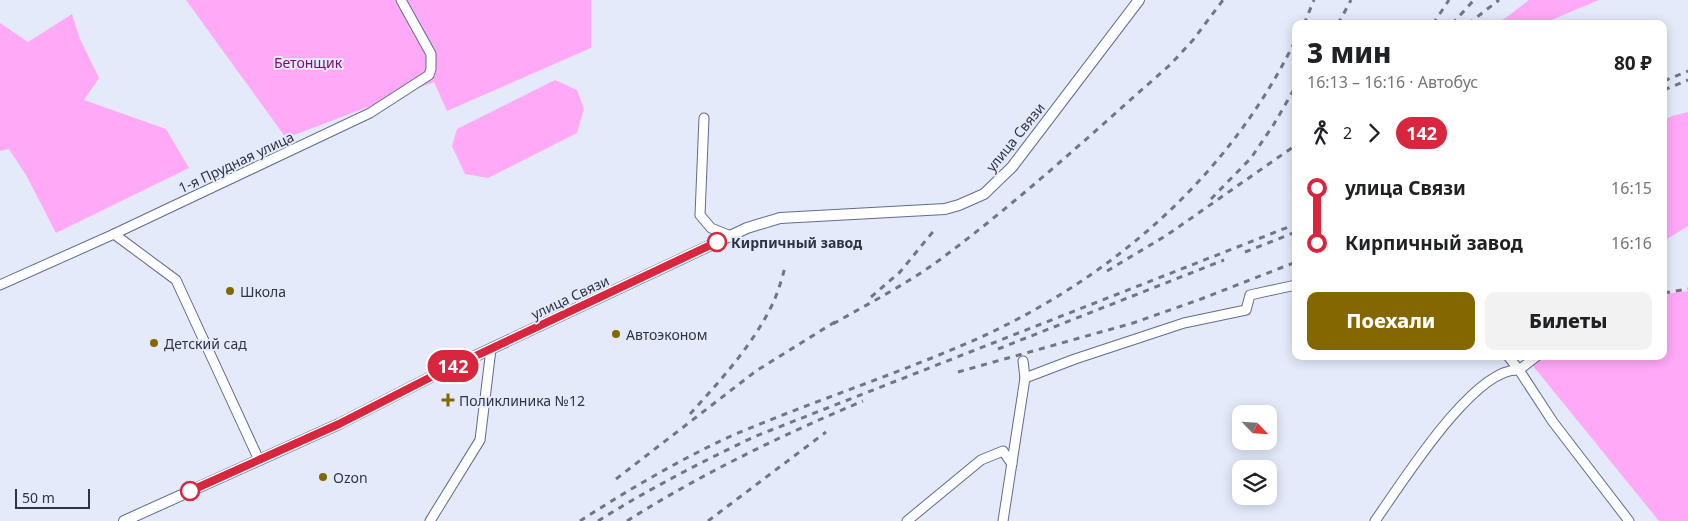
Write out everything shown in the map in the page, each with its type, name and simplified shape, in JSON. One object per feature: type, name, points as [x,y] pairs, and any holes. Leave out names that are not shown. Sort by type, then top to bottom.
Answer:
[{"type":"street","name":"1-я Прудная улица","points":[[0,285],[114,234],[370,113],[429,75],[431,54],[401,0]]},
{"type":"street","name":"улица Связи","points":[[124,521],[339,424],[431,377],[747,228],[780,218],[945,208],[959,205],[984,194],[1012,166],[1138,0]]},
{"type":"street","points":[[704,118],[700,215],[711,228],[732,236]]},
{"type":"street","points":[[114,234],[176,280],[259,460]]},
{"type":"street","points":[[1025,378],[1075,359],[1184,323],[1246,310],[1250,294],[1292,286]]},
{"type":"street","points":[[430,521],[480,440],[491,349]]},
{"type":"street","points":[[1511,360],[1553,422],[1629,521]]},
{"type":"street","points":[[1375,521],[1414,465],[1457,410],[1486,383],[1510,369],[1519,370],[1532,360]]},
{"type":"street","points":[[1003,521],[1025,378],[1023,361]]},
{"type":"street","points":[[907,521],[981,460],[1003,451],[1012,464]]},
{"type":"green space","name":"Бетонщик","points":[[186,0],[591,0],[591,48],[447,111],[434,82],[286,138]]},
{"type":"green space","points":[[1529,0],[1599,0],[1552,20],[1502,20]]},
{"type":"green space","points":[[72,14],[80,39],[99,78],[84,100],[166,129],[189,168],[56,233],[26,175],[9,149],[0,151],[0,23],[28,42]]},
{"type":"green space","points":[[555,80],[577,90],[584,109],[577,133],[488,178],[465,174],[452,146],[457,129]]},
{"type":"green space","points":[[1688,112],[1688,226],[1667,239],[1667,118]]},
{"type":"green space","points":[[1688,291],[1688,521],[1659,521],[1528,360],[1667,360],[1667,294]]},
{"type":"railway","points":[[833,324],[919,274],[1004,209],[1171,64],[1193,40],[1223,0]]},
{"type":"railway","points":[[1306,20],[1314,0]]},
{"type":"railway","points":[[1340,20],[1351,0]]},
{"type":"railway","points":[[1436,20],[1449,0]]},
{"type":"railway","points":[[1456,20],[1474,0]]},
{"type":"railway","points":[[1473,20],[1499,0]]},
{"type":"railway","points":[[580,521],[654,476],[712,445],[762,423],[918,364],[979,338],[1029,313],[1077,284],[1122,252],[1164,216],[1203,177],[1238,134],[1269,88],[1292,46]]},
{"type":"railway","points":[[1667,80],[1688,71]]},
{"type":"railway","points":[[1667,89],[1688,80]]},
{"type":"railway","points":[[1211,199],[1251,158],[1292,93]]},
{"type":"railway","points":[[1107,271],[1167,235],[1292,148]]},
{"type":"railway","points":[[598,521],[676,476],[756,436],[1292,226]]},
{"type":"railway","points":[[871,297],[900,272],[936,228]]},
{"type":"railway","points":[[1245,252],[1292,234]]},
{"type":"railway","points":[[998,349],[1224,260]]},
{"type":"railway","points":[[958,372],[1133,323],[1292,264]]},
{"type":"railway","points":[[690,414],[724,375],[756,333],[773,303],[785,267]]},
{"type":"railway","points":[[1667,292],[1688,289]]},
{"type":"railway","points":[[616,479],[756,371],[838,320]]},
{"type":"railway","points":[[627,521],[684,487],[742,456],[802,427],[863,401]]},
{"type":"railway","points":[[708,521],[826,432]]},
{"type":"bus line","name":"142","points":[[190,491],[339,424],[431,377],[717,242]]},
{"type":"place","name":"Кирпичный завод","points":[[717,242]]},
{"type":"place","name":"Школа","points":[[230,291]]},
{"type":"place","name":"Автоэконом","points":[[616,334]]},
{"type":"place","name":"Детский сад","points":[[154,343]]},
{"type":"place","name":"Поликлиника №12","points":[[448,400]]},
{"type":"place","name":"Ozon","points":[[323,477]]}]
